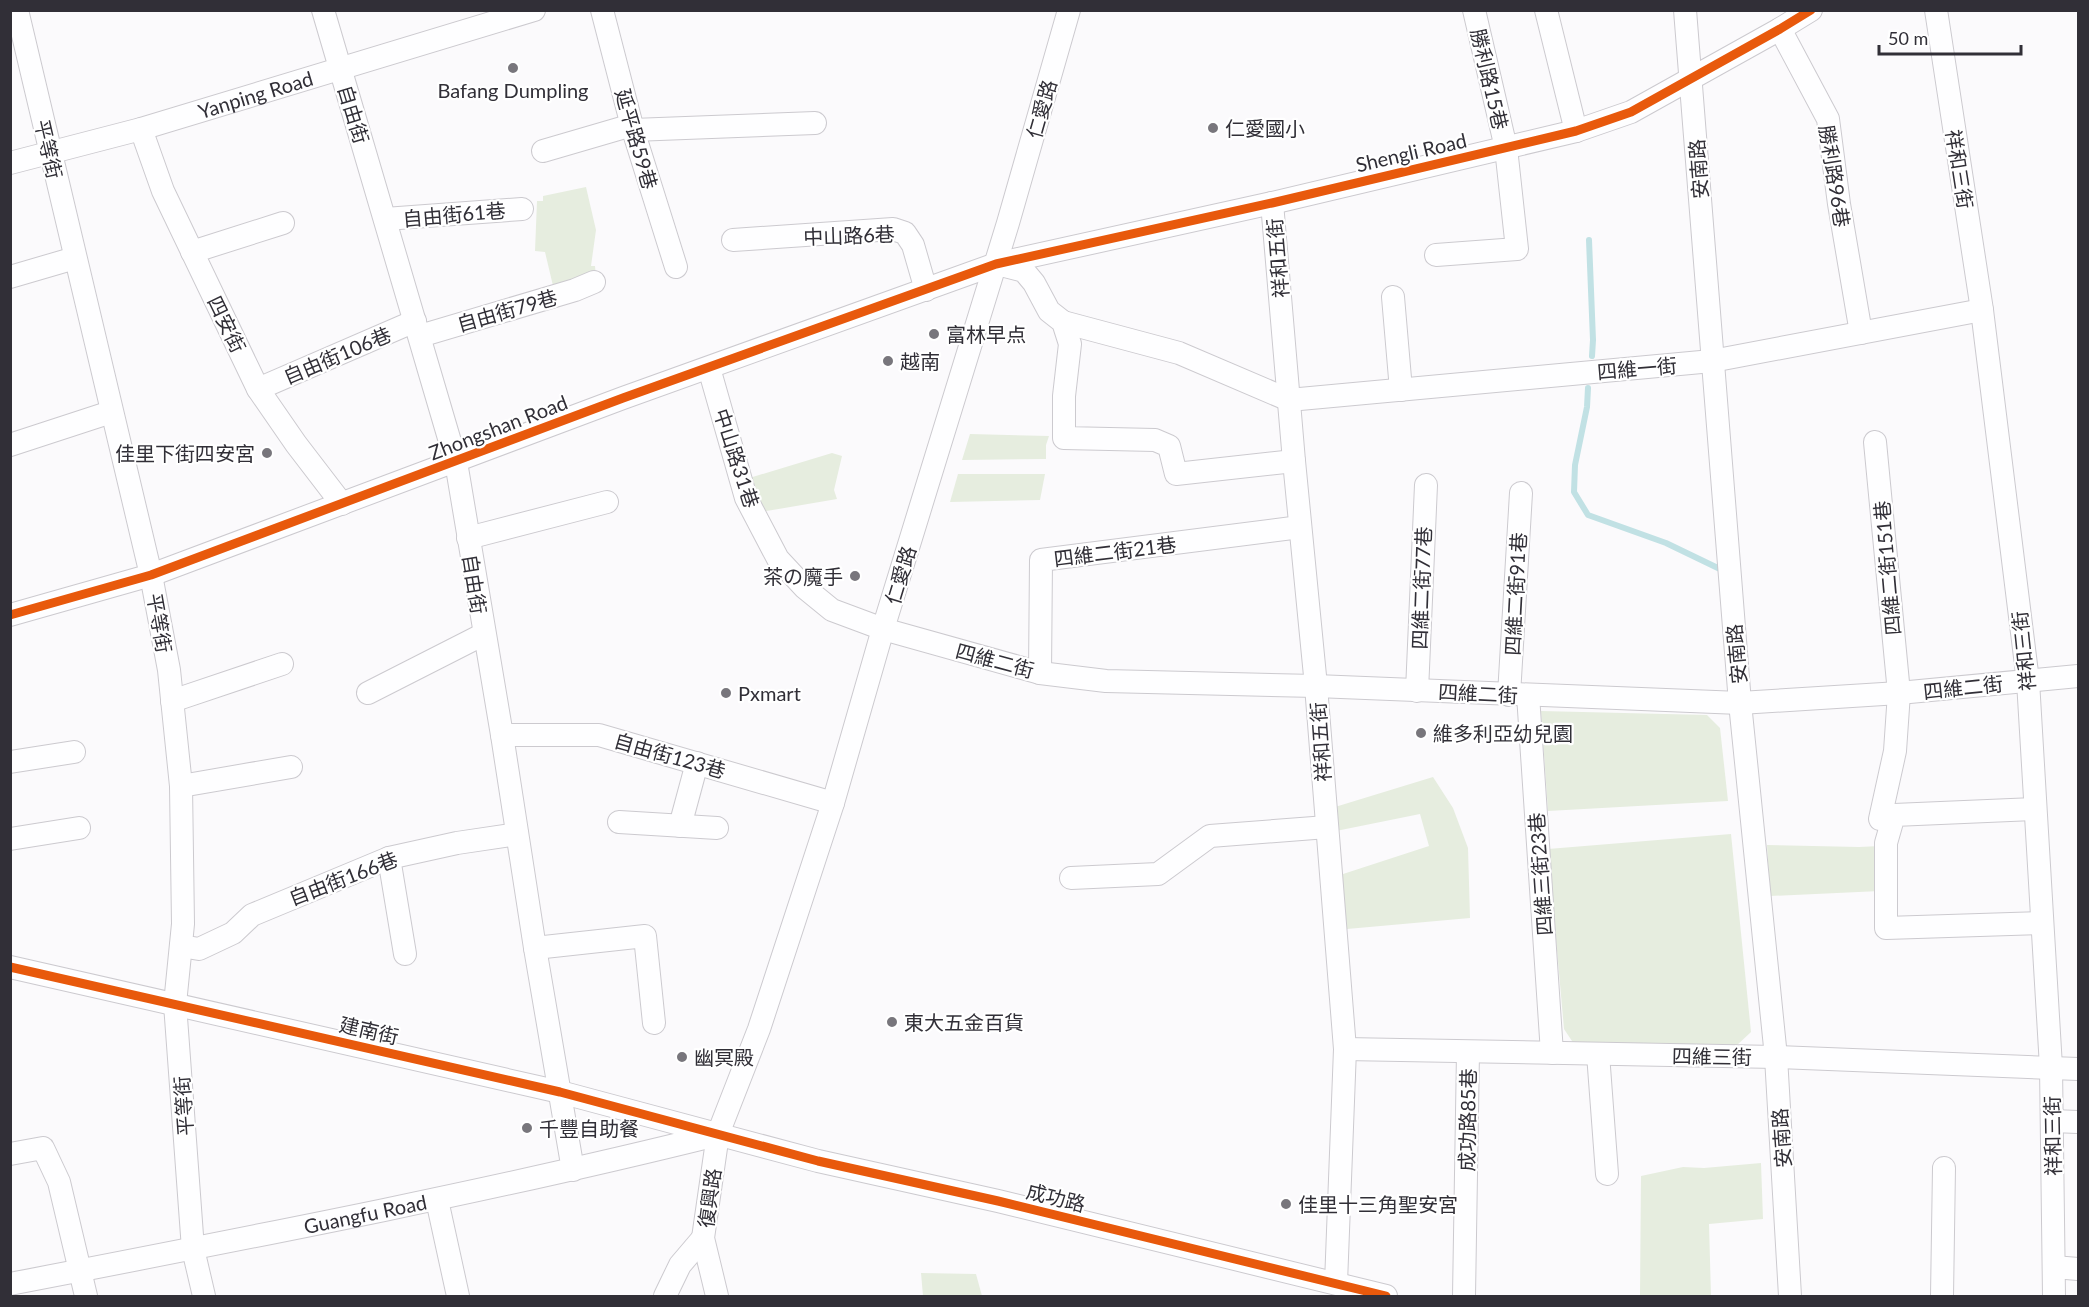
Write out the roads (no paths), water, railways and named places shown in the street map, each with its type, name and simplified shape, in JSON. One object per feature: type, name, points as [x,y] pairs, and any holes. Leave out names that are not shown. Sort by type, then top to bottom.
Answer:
[{"type":"street","name":"平等街","points":[[17,10],[151,576],[169,670],[182,786],[183,924],[175,1004],[193,1249],[204,1296]]},
{"type":"street","name":"自由街","points":[[323,10],[456,462],[573,1170]]},
{"type":"street","name":"Yanping Road","points":[[10,163],[141,129],[534,10]]},
{"type":"street","name":"延平路59巷","points":[[602,10],[632,127],[676,267]]},
{"type":"street","name":"仁愛路","points":[[718,1134],[759,1029],[833,803],[883,629],[996,264],[1069,10]]},
{"type":"street","name":"勝利路15巷","points":[[1436,255],[1517,249],[1506,148],[1474,10]]},
{"type":"street","points":[[1545,10],[1576,131]]},
{"type":"street","name":"安南路","points":[[1685,10],[1740,704],[1776,1057],[1790,1296]]},
{"type":"street","name":"Shengli Road","points":[[996,264],[1576,131],[1631,112],[1811,10]]},
{"type":"street","name":"祥和三街","points":[[1935,10],[1982,310],[2028,681],[2051,1067],[2054,1296]]},
{"type":"street","name":"勝利路96巷","points":[[1780,29],[1828,119],[1839,204],[1862,333]]},
{"type":"street","points":[[543,151],[632,127],[814,123]]},
{"type":"street","name":"四安街","points":[[141,129],[163,191],[258,389],[342,504]]},
{"type":"street","name":"祥和五街","points":[[1272,202],[1316,686],[1345,1050],[1336,1283]]},
{"type":"street","name":"自由街61巷","points":[[385,219],[522,209]]},
{"type":"street","points":[[192,252],[283,223]]},
{"type":"street","name":"中山路6巷","points":[[733,240],[893,230],[905,233],[913,245],[926,290]]},
{"type":"street","points":[[10,277],[75,258]]},
{"type":"street","points":[[996,264],[1024,271],[1034,282],[1049,311],[1063,322],[1179,352],[1289,400]]},
{"type":"street","name":"Zhongshan Road","points":[[10,615],[151,576],[709,368],[996,264]]},
{"type":"street","name":"自由街79巷","points":[[418,328],[575,290],[594,282]]},
{"type":"street","points":[[1393,297],[1401,390]]},
{"type":"street","name":"四維一街","points":[[1289,400],[1712,361],[1982,310]]},
{"type":"street","points":[[1063,322],[1070,344],[1064,396],[1064,438],[1155,440],[1169,446],[1176,474],[1294,461]]},
{"type":"street","name":"自由街106巷","points":[[258,389],[418,328]]},
{"type":"street","name":"中山路31巷","points":[[709,368],[746,498],[778,559],[805,588],[832,610],[883,629]]},
{"type":"street","points":[[10,445],[111,411]]},
{"type":"street","name":"四維二街151巷","points":[[1875,442],[1899,693],[1895,751],[1880,819]]},
{"type":"street","name":"四維二街77巷","points":[[1417,690],[1426,485]]},
{"type":"street","name":"四維二街91巷","points":[[1519,695],[1521,493]]},
{"type":"street","points":[[468,538],[607,502]]},
{"type":"street","name":"四維二街21巷","points":[[1040,673],[1041,560],[1300,527]]},
{"type":"street","name":"四維二街","points":[[883,629],[1040,673],[1106,681],[1316,686],[1740,704],[1899,693],[2079,676]]},
{"type":"street","points":[[368,693],[484,634]]},
{"type":"street","points":[[172,701],[282,664]]},
{"type":"street","name":"四維三街23巷","points":[[1519,695],[1552,1053]]},
{"type":"street","name":"自由街123巷","points":[[502,735],[599,735],[833,803]]},
{"type":"street","points":[[10,762],[74,752]]},
{"type":"street","points":[[680,826],[697,764]]},
{"type":"street","points":[[182,786],[291,767]]},
{"type":"street","points":[[2035,809],[1894,815],[1886,843],[1886,928],[2042,923]]},
{"type":"street","points":[[619,822],[717,828]]},
{"type":"street","points":[[1071,878],[1158,874],[1210,836],[1327,827]]},
{"type":"street","points":[[10,839],[79,828]]},
{"type":"street","name":"自由街166巷","points":[[181,946],[199,949],[233,933],[252,915],[389,858],[457,843],[517,834]]},
{"type":"street","points":[[389,858],[405,954]]},
{"type":"street","points":[[535,948],[645,936],[654,1023]]},
{"type":"street","name":"建南街","points":[[10,967],[560,1092],[718,1134]]},
{"type":"street","name":"四維三街","points":[[1345,1050],[1776,1057],[2079,1069]]},
{"type":"street","name":"成功路85巷","points":[[1464,1296],[1468,1052]]},
{"type":"street","points":[[1598,1054],[1607,1174]]},
{"type":"street","points":[[2052,1121],[2079,1122]]},
{"type":"street","name":"Guangfu Road","points":[[10,1284],[437,1200],[573,1170],[718,1134]]},
{"type":"street","name":"復興路","points":[[717,1296],[703,1238],[718,1134]]},
{"type":"street","name":"成功路","points":[[718,1134],[818,1161],[998,1201],[1309,1287],[1336,1283],[1385,1296]]},
{"type":"street","points":[[10,1154],[43,1148],[59,1182],[86,1296]]},
{"type":"street","points":[[1942,1296],[1944,1168]]},
{"type":"street","points":[[437,1200],[458,1296]]},
{"type":"street","points":[[665,1296],[680,1265],[703,1238]]},
{"type":"street","points":[[2054,1267],[2079,1269]]},
{"type":"waterway","points":[[1589,240],[1592,356]]},
{"type":"waterway","points":[[1588,388],[1587,407],[1575,465],[1574,492],[1588,515],[1666,543],[1722,570]]},
{"type":"place","name":"Bafang Dumpling","points":[[513,68]]},
{"type":"place","name":"仁愛國小","points":[[1213,128]]},
{"type":"place","name":"富林早点","points":[[934,334]]},
{"type":"place","name":"越南","points":[[888,361]]},
{"type":"place","name":"佳里下街四安宮","points":[[267,453]]},
{"type":"place","name":"茶の魔手","points":[[855,576]]},
{"type":"place","name":"Pxmart","points":[[726,693]]},
{"type":"place","name":"維多利亞幼兒園","points":[[1421,733]]},
{"type":"place","name":"東大五金百貨","points":[[892,1022]]},
{"type":"place","name":"幽冥殿","points":[[682,1057]]},
{"type":"place","name":"千豐自助餐","points":[[527,1128]]},
{"type":"place","name":"佳里十三角聖安宮","points":[[1286,1204]]}]
